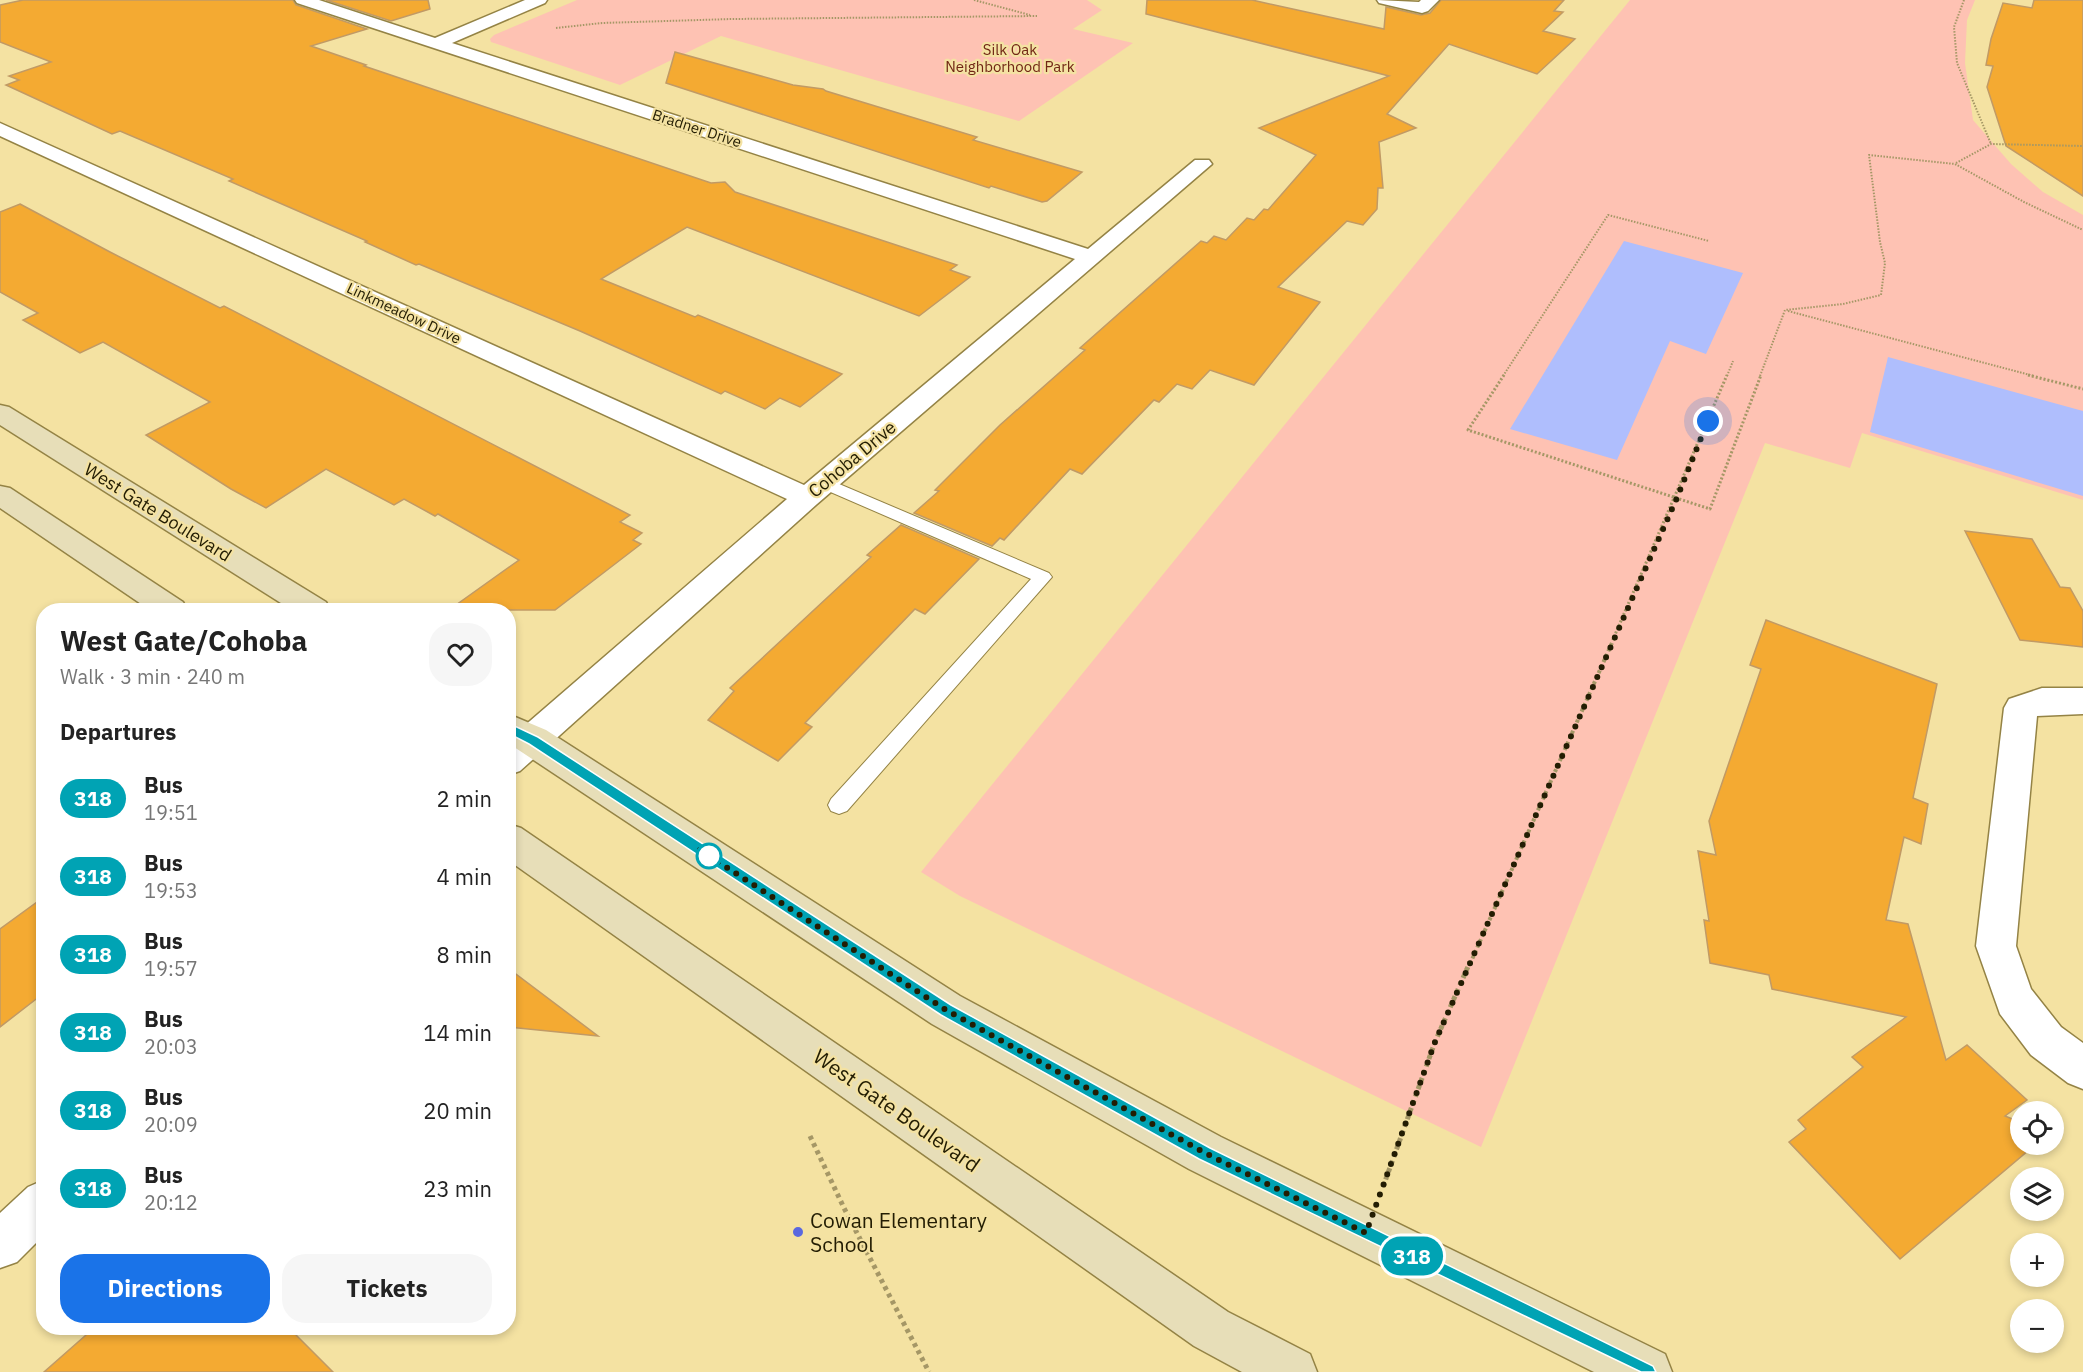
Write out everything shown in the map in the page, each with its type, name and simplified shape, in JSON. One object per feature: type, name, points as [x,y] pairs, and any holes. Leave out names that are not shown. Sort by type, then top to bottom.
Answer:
[{"type":"main road","name":"West Gate Boulevard","points":[[0,413],[304,603]]},
{"type":"main road","points":[[0,495],[162,603]]},
{"type":"main road","points":[[517,743],[946,1010],[1205,1153],[1647,1372]]},
{"type":"main road","name":"West Gate Boulevard","points":[[516,845],[1211,1329],[1292,1372]]},
{"type":"street","name":"Bradner Drive","points":[[303,0],[1091,257]]},
{"type":"street","points":[[437,43],[539,0]]},
{"type":"street","points":[[1385,0],[1422,8],[1431,0]]},
{"type":"street","name":"Linkmeadow Drive","points":[[0,129],[816,490]]},
{"type":"street","name":"Cohoba Drive","points":[[517,743],[1202,164]]},
{"type":"street","points":[[2083,701],[2042,701],[2021,708],[1996,946],[2014,1000],[2046,1041],[2083,1068]]},
{"type":"street","points":[[0,1245],[36,1211]]},
{"type":"lane","points":[[816,490],[1043,577],[839,805]]},
{"type":"path","points":[[555,29],[602,23],[732,19],[1036,16],[974,0]]},
{"type":"path","points":[[1964,0],[1954,27],[1957,63],[1990,144]]},
{"type":"path","points":[[1955,164],[1990,144],[2083,146]]},
{"type":"path","points":[[1785,310],[1843,304],[1881,295],[1885,263],[1880,242],[1869,155],[1955,164],[2024,202],[2083,230]]},
{"type":"path","points":[[1709,241],[1608,215],[1468,430],[1676,500],[1710,509],[1785,310]]},
{"type":"path","points":[[1785,310],[2083,388]]},
{"type":"path","points":[[1366,1233],[1435,1042],[1676,500],[1733,362]]},
{"type":"path","points":[[810,1136],[844,1208],[929,1372]]},
{"type":"green space","name":"Silk Oak Neighborhood Park","points":[[577,0],[1087,0],[1102,10],[1073,29],[1133,43],[1019,121],[721,36],[620,85],[491,42],[490,39],[494,35]]},
{"type":"green space","points":[[1630,0],[1975,0],[1967,20],[1965,63],[1973,120],[2011,164],[2043,192],[2083,215],[2083,500],[1862,433],[1850,468],[1765,443],[1481,1147],[960,896],[921,872]]},
{"type":"water","points":[[1624,241],[1743,273],[1706,354],[1670,341],[1617,460],[1510,429]]},
{"type":"water","points":[[1888,357],[2083,411],[2083,496],[1870,432]]},
{"type":"building","points":[[23,0],[293,0],[296,5],[367,29],[311,46],[711,183],[725,182],[735,192],[957,265],[950,270],[970,277],[919,316],[687,227],[601,279],[695,317],[698,315],[842,374],[800,407],[780,398],[765,409],[725,391],[721,394],[580,331],[419,264],[416,265],[365,242],[367,241],[229,181],[233,179],[120,131],[112,134],[6,85],[19,80],[9,76],[51,62],[0,42],[0,5]]},
{"type":"building","points":[[326,0],[428,0],[430,9],[391,21]]},
{"type":"building","points":[[1147,0],[1252,0],[1384,29],[1386,7],[1421,15],[1430,13],[1441,0],[1564,0],[1554,11],[1563,12],[1543,31],[1575,39],[1537,74],[1449,44],[1387,114],[1416,128],[1379,142],[1383,188],[1378,188],[1377,209],[1363,225],[1347,221],[1278,287],[1320,302],[1254,385],[1210,370],[1192,389],[1177,384],[1159,402],[1154,400],[1082,474],[1070,469],[1004,540],[1000,538],[992,546],[914,513],[939,491],[935,490],[1000,425],[1085,350],[1080,348],[1201,241],[1207,243],[1214,236],[1226,240],[1247,218],[1254,220],[1264,209],[1268,210],[1316,155],[1259,128],[1389,76],[1146,14]]},
{"type":"building","points":[[2034,0],[2083,0],[2083,196],[2006,146],[1987,87],[1993,66],[1986,65],[1991,39],[2003,3],[2032,8]]},
{"type":"building","points":[[675,52],[793,85],[823,89],[977,137],[973,140],[1082,172],[1047,201],[1042,202],[991,186],[989,188],[666,83]]},
{"type":"building","points":[[20,204],[110,252],[220,308],[224,306],[630,515],[620,522],[642,533],[633,540],[641,544],[555,610],[516,610],[516,603],[459,603],[519,560],[438,514],[435,516],[404,499],[394,505],[326,469],[266,508],[231,489],[146,435],[210,402],[103,342],[80,353],[23,320],[38,313],[0,292],[0,212]]},
{"type":"building","points":[[901,525],[979,559],[925,614],[915,609],[805,723],[812,727],[778,761],[708,720],[734,691],[730,688],[871,557],[867,555]]},
{"type":"building","points":[[1965,531],[2032,539],[2060,587],[2070,588],[2083,611],[2083,647],[2020,640]]},
{"type":"building","points":[[1766,620],[1937,684],[1913,798],[1928,804],[1921,844],[1904,837],[1886,920],[1908,924],[1946,1060],[1967,1045],[2027,1100],[2010,1101],[2010,1112],[2005,1116],[2010,1118],[2010,1155],[2023,1155],[1900,1259],[1789,1142],[1806,1129],[1798,1120],[1863,1067],[1852,1057],[1906,1017],[1772,989],[1769,975],[1710,963],[1704,920],[1709,921],[1698,851],[1716,855],[1709,821],[1761,669],[1750,665]]},
{"type":"building","points":[[36,903],[36,999],[0,1027],[0,929]]},
{"type":"building","points":[[516,974],[598,1036],[516,1028]]},
{"type":"building","points":[[86,1335],[296,1335],[333,1372],[44,1372]]},
{"type":"bus line","name":"318","points":[[516,731],[534,740],[946,1010],[1205,1153],[1647,1372]]},
{"type":"place","name":"Cowan Elementary School","points":[[798,1232]]},
{"type":"route","points":[[709,856],[700,850],[946,1010],[1205,1153],[1366,1233],[1435,1042],[1676,500],[1708,421]]}]
